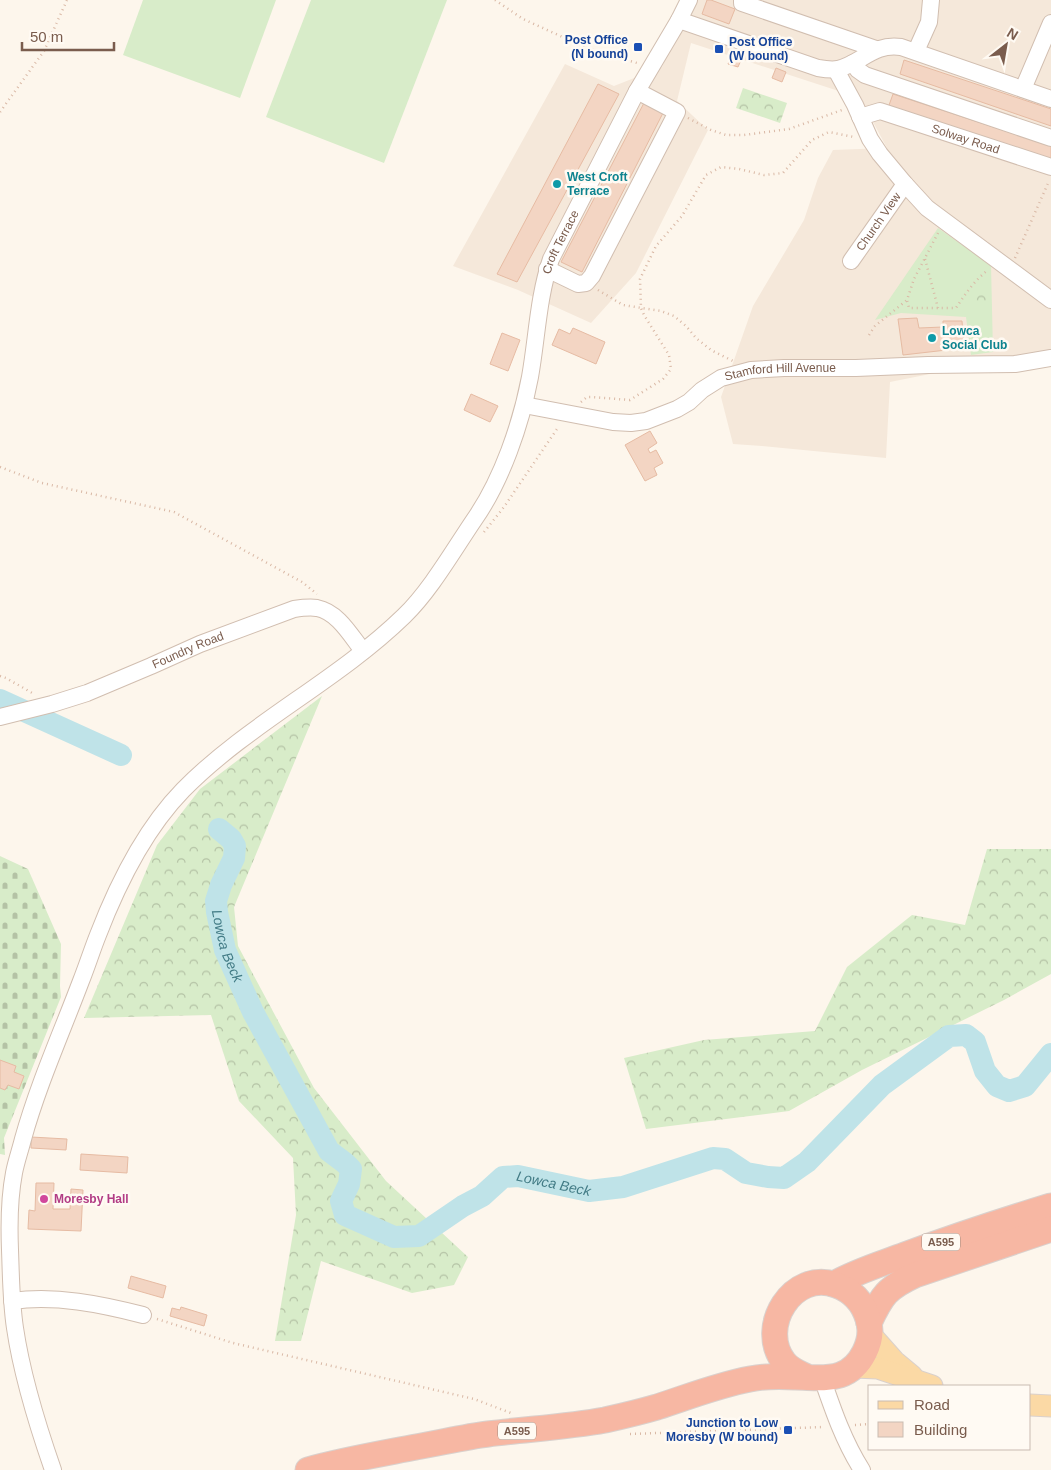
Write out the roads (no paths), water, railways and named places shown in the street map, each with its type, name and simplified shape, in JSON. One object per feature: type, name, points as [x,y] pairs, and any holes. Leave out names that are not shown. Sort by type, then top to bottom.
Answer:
[{"type":"highway","name":"A595","points":[[834,1284],[849,1276],[904,1255],[1051,1206]]},
{"type":"highway","name":"A595","points":[[870,1328],[877,1306],[888,1291],[897,1283],[915,1274],[1051,1229]]},
{"type":"highway","points":[[818,1282],[834,1284],[847,1290],[864,1307],[870,1328],[867,1349],[854,1367],[840,1375],[814,1378],[793,1371],[778,1352],[775,1339],[775,1326],[778,1314],[785,1302],[795,1291],[806,1284],[818,1282]]},
{"type":"highway","name":"A595","points":[[724,1384],[751,1366],[775,1339]]},
{"type":"highway","name":"A595","points":[[308,1470],[338,1461],[486,1434],[550,1428],[604,1420],[656,1407],[724,1384],[753,1378],[784,1376],[814,1378]]},
{"type":"main road","points":[[870,1328],[894,1360],[910,1374],[929,1385]]},
{"type":"main road","points":[[854,1367],[878,1368],[929,1385]]},
{"type":"main road","points":[[1031,1405],[1051,1406]]},
{"type":"street","name":"Croft Terrace","points":[[53,1470],[27,1388],[18,1345],[12,1301],[9,1224],[14,1173],[29,1120],[96,938],[126,873],[153,827],[180,793],[220,755],[363,651],[412,608],[476,518],[501,472],[524,404],[543,288],[551,259],[637,91],[689,0]]},
{"type":"street","points":[[742,0],[742,3],[876,49]]},
{"type":"street","points":[[916,51],[929,22],[931,0]]},
{"type":"street","points":[[679,20],[818,68],[836,70],[876,49],[890,45],[901,47],[1051,98]]},
{"type":"street","points":[[1023,88],[1051,23]]},
{"type":"street","points":[[853,62],[858,70],[865,74],[1051,138]]},
{"type":"street","points":[[836,70],[854,112],[870,139],[880,154],[927,208],[1051,300]]},
{"type":"street","points":[[548,269],[578,284],[586,283],[592,276],[677,112],[637,91]]},
{"type":"street","name":"Solway Road","points":[[854,112],[880,111],[1051,167]]},
{"type":"street","name":"Church View","points":[[851,261],[905,184]]},
{"type":"street","name":"Stamford Hill Avenue","points":[[524,404],[630,424],[677,409],[721,378],[751,370],[1015,364],[1051,358]]},
{"type":"street","name":"Foundry Road","points":[[2,717],[87,693],[200,644],[294,609],[317,608],[325,610],[334,616],[363,651]]},
{"type":"street","points":[[12,1301],[34,1298],[75,1301],[144,1315]]},
{"type":"street","points":[[814,1378],[840,1426],[852,1455],[862,1470]]},
{"type":"waterway","name":"Lowca Beck","points":[[0,700],[121,755]]},
{"type":"waterway","name":"Lowca Beck","points":[[219,829],[231,839],[235,846],[234,858],[221,885],[216,901],[225,950],[253,1012],[329,1151],[351,1169],[349,1184],[341,1201],[345,1215],[394,1237],[419,1236],[463,1206],[482,1196],[503,1177],[518,1176],[589,1191],[623,1187],[713,1158],[725,1159],[746,1173],[784,1178],[807,1162],[882,1085],[949,1036],[966,1035],[975,1042],[985,1071],[997,1086],[1009,1091],[1025,1086],[1051,1054]]},
{"type":"place","name":"Post Office (N bound)","points":[[638,47]]},
{"type":"place","name":"Post Office (W bound)","points":[[719,49]]},
{"type":"place","name":"West Croft Terrace","points":[[557,184]]},
{"type":"place","name":"Lowca Social Club","points":[[932,338]]},
{"type":"place","name":"Moresby Hall","points":[[44,1199]]},
{"type":"place","name":"Junction to Low Moresby (W bound)","points":[[788,1430]]}]
